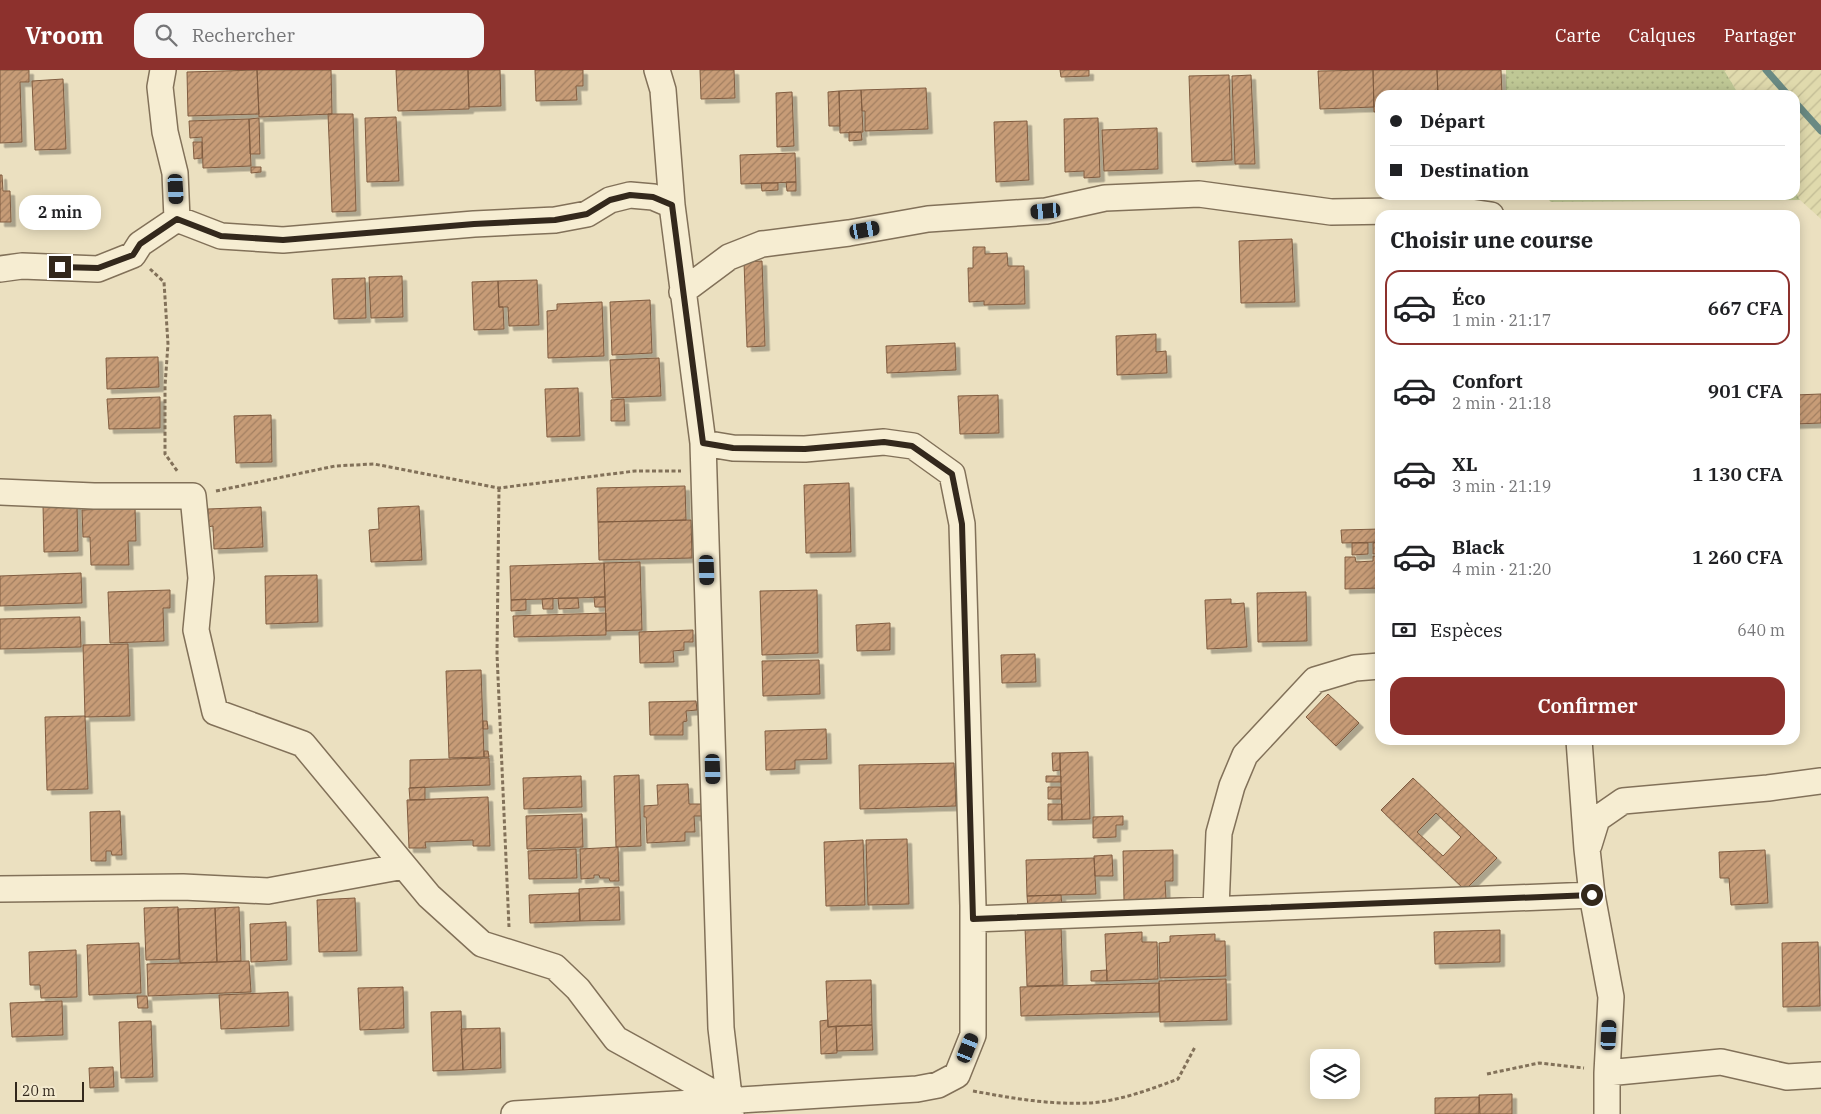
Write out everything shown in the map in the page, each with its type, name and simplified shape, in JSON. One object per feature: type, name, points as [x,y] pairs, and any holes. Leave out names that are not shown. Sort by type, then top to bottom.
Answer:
[{"type":"street","points":[[162,70],[160,87],[165,132],[175,174],[177,219]]},
{"type":"street","points":[[657,70],[663,90],[672,205],[703,443],[721,1028],[731,1108]]},
{"type":"street","points":[[682,292],[729,257],[762,244],[849,233],[928,219],[1046,211],[1106,198],[1199,194],[1331,212],[1375,211]]},
{"type":"street","points":[[177,219],[221,236],[283,240],[474,224],[555,220],[587,214],[610,200],[630,195],[653,197],[672,205]]},
{"type":"street","points":[[0,269],[22,266],[98,268],[133,255],[140,244],[177,219]]},
{"type":"street","points":[[514,1114],[867,1103],[908,1090],[938,1085],[957,1075],[973,1035],[973,919],[962,524],[952,474],[912,446],[884,442],[805,449],[733,448],[703,443]]},
{"type":"street","points":[[0,492],[94,496],[193,496],[201,578],[196,630],[215,712],[303,744],[429,896],[482,944],[555,967],[578,988],[616,1039],[731,1108]]},
{"type":"street","points":[[1216,909],[1219,833],[1232,786],[1245,755],[1315,680],[1355,668],[1375,666]]},
{"type":"street","points":[[1579,745],[1592,895],[1611,997],[1607,1073],[1608,1114]]},
{"type":"street","points":[[1587,849],[1598,819],[1623,801],[1768,788],[1821,781]]},
{"type":"street","points":[[0,889],[183,887],[268,891],[404,866]]},
{"type":"street","points":[[973,919],[1592,895]]},
{"type":"street","points":[[1607,1073],[1721,1062],[1787,1077],[1821,1075]]},
{"type":"path","points":[[133,255],[164,282],[168,344],[165,386],[165,454],[193,496],[276,480],[335,466],[374,464],[499,488],[635,471],[704,470]]},
{"type":"path","points":[[499,488],[497,654],[510,953]]},
{"type":"path","points":[[938,1085],[1024,1101],[1089,1102],[1139,1094],[1178,1079],[1195,1048]]},
{"type":"path","points":[[1487,1074],[1539,1063],[1579,1067],[1607,1073]]},
{"type":"shaded area","points":[[1724,70],[1821,70],[1821,219],[1800,200],[1800,90],[1736,90]]},
{"type":"green space","points":[[1506,70],[1724,70],[1736,90],[1506,90]]},
{"type":"green space","points":[[1549,200],[1800,200],[1551,202]]},
{"type":"building","points":[[0,70],[29,70],[29,82],[20,82],[22,142],[0,143]]},
{"type":"building","points":[[257,70],[259,114],[188,116],[187,72]]},
{"type":"building","points":[[257,70],[331,70],[332,114],[259,117]]},
{"type":"building","points":[[396,70],[468,70],[469,109],[398,111]]},
{"type":"building","points":[[468,70],[500,70],[501,106],[469,107]]},
{"type":"building","points":[[535,70],[583,70],[583,86],[576,86],[577,100],[536,101]]},
{"type":"building","points":[[700,70],[734,70],[735,98],[701,99]]},
{"type":"building","points":[[1060,70],[1089,70],[1089,76],[1061,77]]},
{"type":"building","points":[[1373,70],[1374,107],[1320,109],[1318,71]]},
{"type":"building","points":[[1373,70],[1437,70],[1438,90],[1375,90],[1374,112]]},
{"type":"building","points":[[1437,70],[1501,70],[1502,90],[1438,90]]},
{"type":"building","points":[[1229,75],[1232,160],[1192,162],[1189,76]]},
{"type":"building","points":[[1251,75],[1255,164],[1235,164],[1232,76]]},
{"type":"building","points":[[63,79],[66,149],[35,150],[32,81]]},
{"type":"building","points":[[926,88],[928,129],[865,131],[865,111],[862,111],[861,90]]},
{"type":"building","points":[[861,90],[863,132],[840,133],[839,91]]},
{"type":"building","points":[[839,91],[840,126],[829,126],[828,92]]},
{"type":"building","points":[[792,92],[794,146],[777,147],[776,93]]},
{"type":"building","points":[[328,114],[353,114],[356,211],[332,212]]},
{"type":"building","points":[[396,117],[399,181],[367,182],[365,118]]},
{"type":"building","points":[[259,118],[260,154],[250,154],[249,119]]},
{"type":"building","points":[[1098,118],[1100,177],[1084,178],[1084,171],[1065,172],[1064,119]]},
{"type":"building","points":[[249,119],[251,166],[203,168],[202,137],[190,138],[189,121]]},
{"type":"building","points":[[1027,121],[1029,180],[996,182],[994,122]]},
{"type":"building","points":[[1157,128],[1158,169],[1104,171],[1102,130]]},
{"type":"building","points":[[849,132],[861,132],[862,140],[849,141]]},
{"type":"building","points":[[193,142],[202,142],[202,158],[194,159]]},
{"type":"building","points":[[795,153],[796,182],[741,184],[740,155]]},
{"type":"building","points":[[251,167],[261,167],[261,172],[251,173]]},
{"type":"building","points":[[0,175],[2,175],[3,191],[10,191],[11,222],[0,222]]},
{"type":"building","points":[[786,182],[796,182],[796,191],[787,191]]},
{"type":"building","points":[[761,183],[778,183],[778,190],[762,191]]},
{"type":"building","points":[[1292,239],[1295,302],[1241,303],[1239,241]]},
{"type":"building","points":[[973,247],[985,247],[985,254],[1007,253],[1008,266],[1024,266],[1025,304],[984,305],[984,301],[969,302],[968,268],[973,268]]},
{"type":"building","points":[[762,261],[765,346],[747,347],[744,262]]},
{"type":"building","points":[[402,276],[403,317],[371,318],[369,277]]},
{"type":"building","points":[[365,278],[366,318],[334,319],[332,279]]},
{"type":"building","points":[[537,280],[539,325],[509,326],[508,307],[499,307],[498,281]]},
{"type":"building","points":[[498,281],[499,307],[503,307],[504,329],[474,330],[472,282]]},
{"type":"building","points":[[650,300],[652,353],[612,355],[610,302]]},
{"type":"building","points":[[602,302],[604,356],[548,358],[547,311],[557,310],[557,304]]},
{"type":"building","points":[[1156,334],[1156,352],[1166,351],[1167,373],[1117,375],[1116,336]]},
{"type":"building","points":[[955,343],[956,370],[887,373],[886,346]]},
{"type":"building","points":[[158,357],[159,387],[107,389],[106,358]]},
{"type":"building","points":[[659,358],[661,396],[612,398],[610,360]]},
{"type":"building","points":[[578,388],[580,436],[547,437],[545,389]]},
{"type":"building","points":[[1821,394],[1821,423],[1800,424],[1800,395]]},
{"type":"building","points":[[998,395],[999,433],[960,434],[958,396]]},
{"type":"building","points":[[160,397],[160,428],[109,429],[107,399]]},
{"type":"building","points":[[624,399],[625,421],[611,421],[611,400]]},
{"type":"building","points":[[271,415],[272,462],[236,463],[234,416]]},
{"type":"building","points":[[849,483],[851,552],[806,553],[804,485]]},
{"type":"building","points":[[685,486],[686,520],[598,522],[597,488]]},
{"type":"building","points":[[77,504],[78,551],[44,552],[43,505]]},
{"type":"building","points":[[419,506],[422,560],[371,562],[369,530],[379,529],[378,508]]},
{"type":"building","points":[[261,507],[263,547],[214,549],[213,526],[208,527],[208,509]]},
{"type":"building","points":[[135,508],[136,541],[128,541],[129,565],[91,565],[90,537],[83,537],[82,510]]},
{"type":"building","points":[[691,520],[692,558],[599,560],[598,522]]},
{"type":"building","points":[[1375,529],[1375,542],[1342,543],[1341,530]]},
{"type":"building","points":[[1352,543],[1368,543],[1368,554],[1352,555]]},
{"type":"building","points":[[1373,543],[1375,543],[1375,554],[1373,554]]},
{"type":"building","points":[[1373,556],[1375,556],[1375,588],[1345,589],[1345,557],[1355,557],[1356,562],[1373,561]]},
{"type":"building","points":[[640,562],[642,630],[606,631],[604,563]]},
{"type":"building","points":[[604,563],[605,597],[511,600],[510,566]]},
{"type":"building","points":[[81,573],[82,603],[0,606],[0,576]]},
{"type":"building","points":[[317,575],[318,622],[266,624],[265,576]]},
{"type":"building","points":[[170,590],[170,608],[163,608],[164,641],[110,643],[108,592]]},
{"type":"building","points":[[817,590],[818,653],[762,655],[760,591]]},
{"type":"building","points":[[1306,592],[1307,641],[1258,642],[1257,593]]},
{"type":"building","points":[[594,597],[605,597],[605,607],[595,607]]},
{"type":"building","points":[[553,598],[553,609],[543,609],[542,599]]},
{"type":"building","points":[[558,598],[578,598],[579,608],[559,609]]},
{"type":"building","points":[[526,599],[526,610],[511,611],[511,600]]},
{"type":"building","points":[[1231,599],[1231,604],[1244,603],[1247,647],[1207,649],[1205,600]]},
{"type":"building","points":[[606,613],[606,635],[514,637],[513,616]]},
{"type":"building","points":[[80,617],[81,647],[0,649],[0,619]]},
{"type":"building","points":[[890,623],[890,650],[857,651],[856,625]]},
{"type":"building","points":[[693,630],[693,642],[684,642],[684,650],[673,651],[674,662],[640,663],[639,632]]},
{"type":"building","points":[[128,644],[130,716],[85,717],[83,645]]},
{"type":"building","points":[[1035,654],[1036,682],[1002,683],[1001,655]]},
{"type":"building","points":[[819,660],[820,694],[763,696],[762,661]]},
{"type":"building","points":[[481,670],[484,757],[449,758],[446,671]]},
{"type":"building","points":[[1328,694],[1359,723],[1336,746],[1306,717]]},
{"type":"building","points":[[696,701],[697,710],[686,711],[687,721],[683,722],[683,735],[650,735],[649,702]]},
{"type":"building","points":[[85,716],[88,789],[47,790],[45,717]]},
{"type":"building","points":[[483,721],[487,721],[488,729],[483,729]]},
{"type":"building","points":[[826,729],[827,759],[795,760],[795,769],[766,770],[765,731]]},
{"type":"building","points":[[484,751],[488,751],[489,757],[484,757]]},
{"type":"building","points":[[1088,752],[1090,819],[1062,820],[1060,753]]},
{"type":"building","points":[[1052,753],[1060,753],[1060,770],[1053,771]]},
{"type":"building","points":[[489,758],[490,785],[410,788],[410,760]]},
{"type":"building","points":[[954,763],[956,806],[860,809],[859,765]]},
{"type":"building","points":[[639,775],[641,846],[616,847],[614,776]]},
{"type":"building","points":[[581,776],[582,807],[524,809],[523,778]]},
{"type":"building","points":[[1046,776],[1061,776],[1061,782],[1046,782]]},
{"type":"building","points":[[1413,778],[1497,858],[1465,890],[1381,810]],"holes":[[[1436,813],[1461,837],[1443,856],[1417,832]]]},
{"type":"building","points":[[688,784],[689,804],[703,804],[703,816],[694,816],[695,832],[685,832],[685,841],[647,843],[644,806],[658,805],[657,785]]},
{"type":"building","points":[[425,787],[425,800],[410,800],[409,788]]},
{"type":"building","points":[[1048,787],[1061,787],[1061,799],[1048,799]]},
{"type":"building","points":[[488,797],[490,846],[473,846],[473,840],[425,842],[426,848],[409,848],[407,800]]},
{"type":"building","points":[[1048,804],[1062,804],[1062,820],[1048,820]]},
{"type":"building","points":[[120,811],[122,855],[112,855],[111,851],[106,851],[106,861],[91,861],[90,812]]},
{"type":"building","points":[[582,814],[583,847],[527,849],[526,816]]},
{"type":"building","points":[[1123,816],[1123,825],[1116,825],[1116,837],[1093,838],[1093,817]]},
{"type":"building","points":[[907,839],[909,904],[868,905],[866,840]]},
{"type":"building","points":[[863,840],[865,905],[826,906],[824,842]]},
{"type":"building","points":[[618,847],[619,881],[600,878],[599,875],[594,875],[594,878],[581,879],[580,849]]},
{"type":"building","points":[[576,849],[577,878],[529,879],[528,851]]},
{"type":"building","points":[[1173,850],[1173,881],[1165,881],[1166,899],[1124,900],[1123,851]]},
{"type":"building","points":[[1765,850],[1768,903],[1731,905],[1729,878],[1720,878],[1719,852]]},
{"type":"building","points":[[1112,855],[1113,876],[1095,876],[1094,856]]},
{"type":"building","points":[[1094,858],[1096,894],[1027,896],[1026,860]]},
{"type":"building","points":[[619,887],[620,920],[580,921],[579,889]]},
{"type":"building","points":[[579,893],[580,921],[530,923],[529,895]]},
{"type":"building","points":[[1061,895],[1062,906],[1028,908],[1027,896]]},
{"type":"building","points":[[355,898],[357,951],[319,952],[317,900]]},
{"type":"building","points":[[178,907],[179,959],[146,960],[144,908]]},
{"type":"building","points":[[239,907],[241,961],[217,962],[215,908]]},
{"type":"building","points":[[215,908],[217,962],[180,963],[178,909]]},
{"type":"building","points":[[286,922],[287,960],[251,962],[250,924]]},
{"type":"building","points":[[1061,926],[1063,985],[1027,986],[1025,927]]},
{"type":"building","points":[[1500,930],[1500,962],[1435,964],[1434,932]]},
{"type":"building","points":[[1142,932],[1142,942],[1157,942],[1158,979],[1107,981],[1105,934]]},
{"type":"building","points":[[1215,934],[1215,941],[1225,941],[1226,976],[1160,978],[1159,943],[1170,942],[1170,936]]},
{"type":"building","points":[[1818,942],[1820,1006],[1783,1007],[1782,943]]},
{"type":"building","points":[[139,943],[141,993],[89,995],[87,945]]},
{"type":"building","points":[[76,950],[77,997],[41,998],[40,985],[30,985],[29,952]]},
{"type":"building","points":[[249,961],[251,992],[148,996],[147,964]]},
{"type":"building","points":[[1107,970],[1107,981],[1091,981],[1091,971]]},
{"type":"building","points":[[1226,979],[1227,1020],[1160,1022],[1159,981]]},
{"type":"building","points":[[871,980],[872,1025],[828,1027],[826,981]]},
{"type":"building","points":[[1159,983],[1159,1012],[1021,1016],[1020,987]]},
{"type":"building","points":[[403,987],[404,1028],[360,1030],[358,988]]},
{"type":"building","points":[[288,992],[289,1026],[221,1029],[219,995]]},
{"type":"building","points":[[137,996],[147,996],[148,1008],[138,1008]]},
{"type":"building","points":[[62,1001],[63,1035],[12,1037],[10,1003]]},
{"type":"building","points":[[461,1011],[463,1070],[433,1071],[431,1012]]},
{"type":"building","points":[[828,1020],[828,1027],[836,1026],[837,1053],[821,1054],[820,1021]]},
{"type":"building","points":[[151,1021],[153,1077],[121,1078],[119,1022]]},
{"type":"building","points":[[872,1025],[873,1050],[837,1051],[836,1026]]},
{"type":"building","points":[[500,1028],[501,1068],[463,1070],[461,1029]]},
{"type":"building","points":[[113,1067],[114,1087],[90,1088],[89,1068]]},
{"type":"building","points":[[1512,1094],[1512,1114],[1480,1114],[1479,1095]]},
{"type":"building","points":[[1479,1097],[1479,1114],[1435,1114],[1435,1098]]},
{"type":"waterway","points":[[1766,70],[1784,90]]},
{"type":"waterway","points":[[1800,108],[1821,131]]},
{"type":"route","points":[[60,267],[98,268],[133,255],[140,244],[177,219],[221,236],[283,240],[474,224],[555,220],[587,214],[610,200],[630,195],[653,197],[672,205],[703,443],[733,448],[805,449],[884,442],[912,446],[952,474],[962,524],[973,919],[1592,895]]}]
